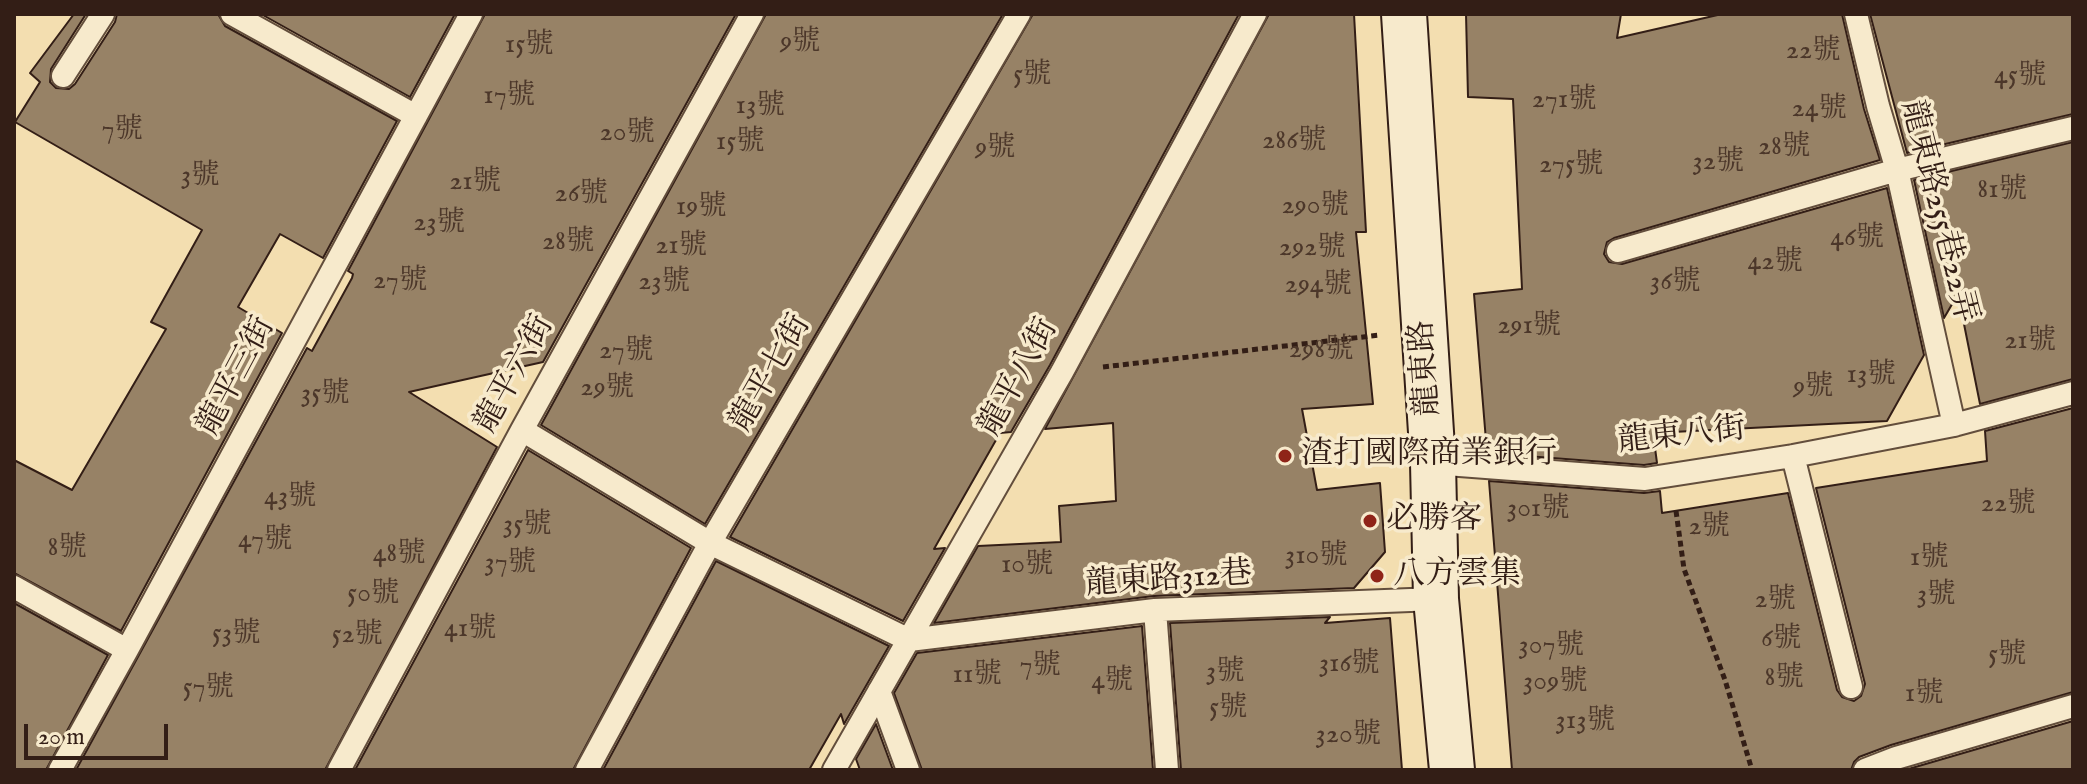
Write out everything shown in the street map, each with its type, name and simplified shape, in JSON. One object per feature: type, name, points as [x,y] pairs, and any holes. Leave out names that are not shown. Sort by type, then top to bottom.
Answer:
[{"type":"street","name":"龍東路","points":[[1404,14],[1433,463],[1436,599],[1452,770]]},
{"type":"lane","points":[[63,76],[103,14]]},
{"type":"lane","points":[[232,14],[416,116]]},
{"type":"lane","name":"龍平三街","points":[[60,770],[471,14]]},
{"type":"lane","name":"龍平六街","points":[[339,770],[522,430],[752,14]]},
{"type":"lane","name":"龍平七街","points":[[587,770],[710,543],[1019,14]]},
{"type":"lane","name":"龍平八街","points":[[834,770],[1062,372],[1255,14]]},
{"type":"lane","name":"龍東路255巷22弄","points":[[1856,14],[1897,170],[1954,425]]},
{"type":"lane","points":[[1618,251],[1897,170],[2073,128]]},
{"type":"lane","name":"龍東八街","points":[[1433,463],[1645,479],[1793,456],[1954,425],[2073,393]]},
{"type":"lane","points":[[522,430],[710,543],[909,640]]},
{"type":"lane","name":"龍東八街","points":[[1793,456],[1851,687]]},
{"type":"lane","points":[[14,587],[127,650]]},
{"type":"lane","name":"龍東路312巷","points":[[909,640],[1155,610],[1436,599]]},
{"type":"lane","points":[[1155,610],[1167,770]]},
{"type":"lane","points":[[879,691],[908,770]]},
{"type":"lane","points":[[1865,770],[2073,706]]},
{"type":"path","points":[[1062,372],[1424,330]]},
{"type":"path","points":[[1670,474],[1684,569],[1725,680],[1752,770]]},
{"type":"building","points":[[74,14],[86,14],[51,69],[50,82],[56,88],[69,89],[75,84],[115,22],[117,14],[218,14],[225,26],[397,121],[323,258],[280,234],[238,307],[282,333],[121,631],[14,573],[14,460],[72,490],[166,329],[151,322],[202,230],[15,122],[40,82],[30,73]]},
{"type":"building","points":[[261,14],[455,14],[410,97]]},
{"type":"building","points":[[485,14],[736,14],[543,362],[409,392],[497,447],[325,770],[76,770],[307,348],[312,351],[352,278],[353,274],[348,271]]},
{"type":"building","points":[[766,14],[1003,14],[705,524],[541,425]]},
{"type":"building","points":[[1033,14],[1239,14],[1050,365],[1011,432],[1000,433],[934,549],[945,548],[903,621],[730,537]]},
{"type":"building","points":[[1269,14],[1354,14],[1366,232],[1356,232],[1373,404],[1302,409],[1317,490],[1380,483],[1385,552],[1354,588],[1154,596],[934,623],[978,546],[1061,542],[1059,506],[1116,501],[1113,423],[1045,429]]},
{"type":"building","points":[[1466,14],[1621,14],[1617,38],[1722,14],[1842,14],[1864,109],[1880,160],[1614,238],[1607,242],[1604,254],[1609,262],[1622,264],[1887,188],[1924,355],[1887,421],[1653,433],[1657,463],[1644,465],[1487,453],[1474,294],[1522,289],[1513,99],[1468,97]]},
{"type":"building","points":[[1870,14],[2073,14],[2073,114],[1907,153]]},
{"type":"building","points":[[2073,142],[2073,379],[1980,404],[1958,294],[1944,318],[1914,180]]},
{"type":"building","points":[[2073,408],[2073,692],[1891,745],[1859,757],[1851,770],[1512,770],[1489,481],[1644,493],[1660,491],[1662,513],[1788,493],[1837,690],[1842,697],[1854,701],[1861,696],[1865,684],[1816,488],[1987,461],[1985,431]]},
{"type":"building","points":[[528,450],[691,548],[573,770],[355,770]]},
{"type":"building","points":[[716,561],[889,646],[844,724],[841,714],[809,770],[603,770]]},
{"type":"building","points":[[14,603],[108,655],[46,770],[14,770]]},
{"type":"building","points":[[1330,617],[1325,623],[1390,618],[1402,770],[1181,770],[1170,623]]},
{"type":"building","points":[[1142,626],[1153,770],[922,770],[894,693],[917,653]]},
{"type":"building","points":[[2073,721],[2073,770],[1905,770]]},
{"type":"building","points":[[876,724],[893,770],[860,770],[856,759]]},
{"type":"place","name":"渣打國際商業銀行","points":[[1285,456]]},
{"type":"place","name":"必勝客","points":[[1370,521]]},
{"type":"place","name":"八方雲集","points":[[1377,576]]}]
